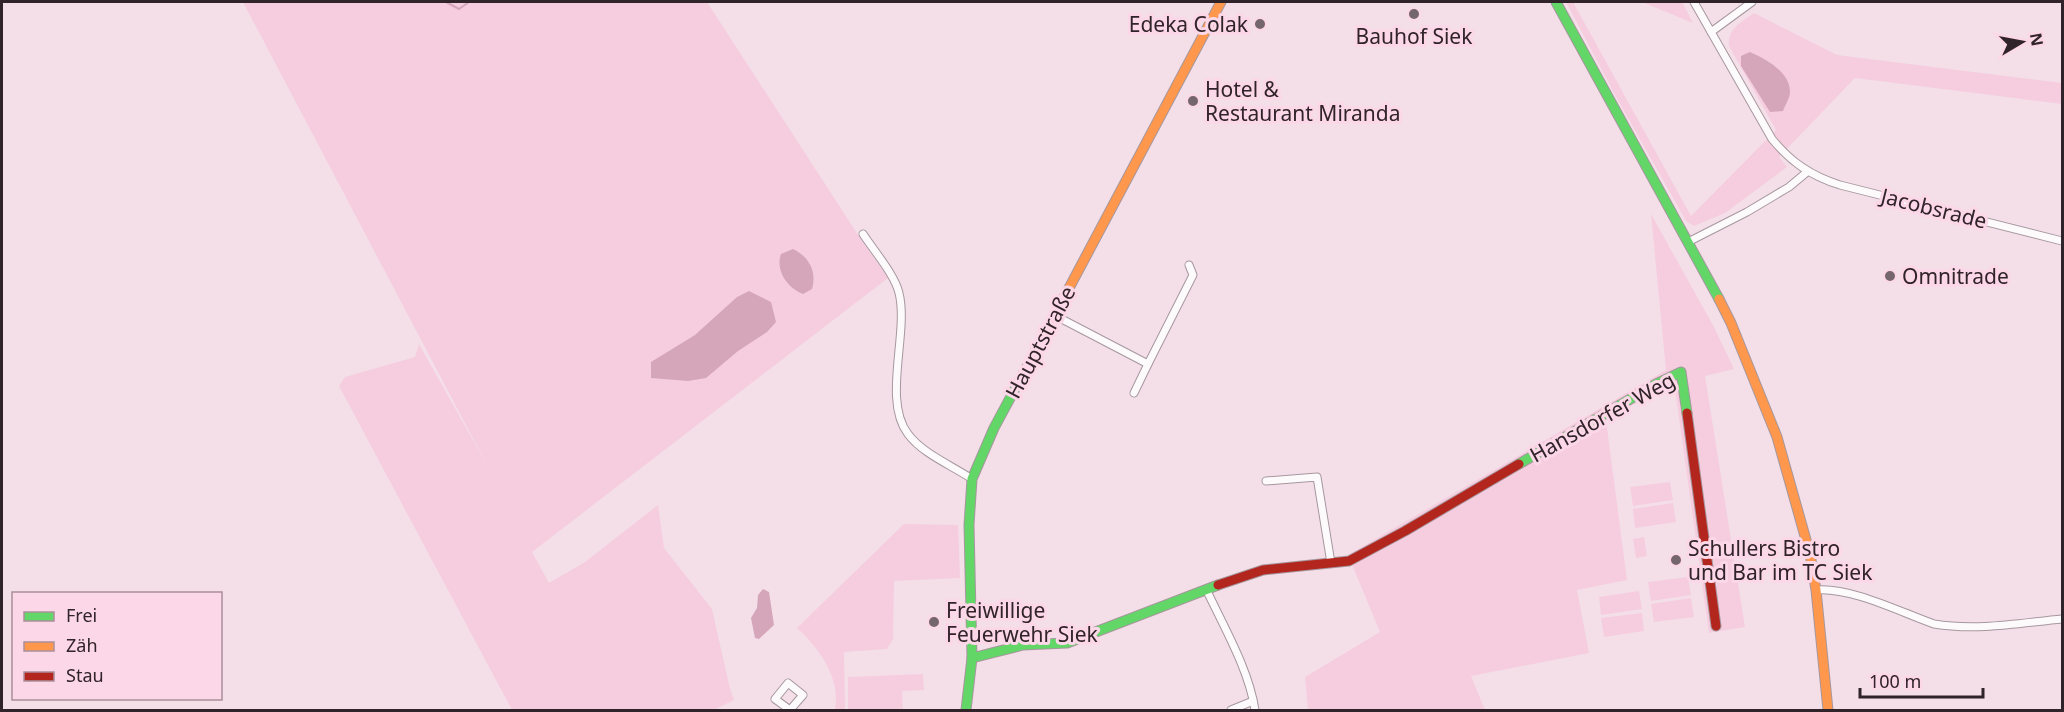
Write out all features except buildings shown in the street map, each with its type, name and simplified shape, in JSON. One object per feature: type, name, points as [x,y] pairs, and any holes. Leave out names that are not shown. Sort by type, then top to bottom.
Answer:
[{"type":"street","name":"Hauptstraße","points":[[966,711],[972,658],[969,525],[972,479],[984,448],[1221,2]]},
{"type":"street","points":[[1556,2],[1731,323],[1777,438],[1810,554],[1828,711]]},
{"type":"street","name":"Jacobsrade","points":[[1694,2],[1772,139],[1788,157],[1807,172],[1840,185],[2062,241]]},
{"type":"street","points":[[1711,32],[1752,2]]},
{"type":"street","points":[[1688,242],[1747,212],[1789,187],[1807,172]]},
{"type":"street","points":[[863,234],[899,293],[901,326],[897,374],[898,402],[902,421],[907,432],[922,447],[972,479]]},
{"type":"street","points":[[1134,393],[1193,275],[1189,265]]},
{"type":"street","points":[[1054,315],[1148,364]]},
{"type":"street","name":"Hansdorfer Weg","points":[[972,658],[1023,645],[1067,643],[1263,570],[1349,561],[1405,531],[1656,384],[1681,372],[1716,626]]},
{"type":"street","points":[[1266,481],[1317,477],[1330,563]]},
{"type":"street","points":[[1816,591],[1832,589],[1849,593],[1934,624],[1948,626],[1982,627],[2062,619]]},
{"type":"street","points":[[1207,591],[1237,656],[1255,711]]},
{"type":"street","points":[[1231,711],[1253,701]]},
{"type":"shaded area","points":[[243,2],[707,2],[888,278],[532,552],[549,583],[585,562],[658,505],[664,548],[712,609],[734,700],[714,710],[512,710],[339,386],[345,377],[415,357],[419,344],[487,465]]},
{"type":"shaded area","points":[[1566,2],[1573,2],[1691,216],[1776,130],[1729,46],[1733,30],[1754,13],[1837,55],[2062,83],[2062,104],[1855,78],[1779,157],[1787,167],[1725,213],[1694,226],[1686,221]]},
{"type":"shaded area","points":[[1642,2],[1682,2],[1693,23]]},
{"type":"shaded area","points":[[1750,52],[1770,62],[1786,78],[1790,92],[1783,111],[1770,112],[1741,66],[1741,56]]},
{"type":"shaded area","points":[[1651,214],[1714,327],[1734,369],[1705,376],[1745,627],[1709,633],[1674,382],[1606,420],[1627,580],[1577,590],[1589,653],[1471,676],[1485,710],[1308,710],[1305,677],[1380,632],[1348,555],[1666,370]]},
{"type":"shaded area","points":[[793,249],[807,260],[812,271],[812,289],[803,294],[792,288],[781,273],[781,254]]},
{"type":"shaded area","points":[[749,291],[771,302],[776,322],[767,332],[738,351],[706,378],[688,381],[651,378],[651,362],[695,335],[737,297]]},
{"type":"shaded area","points":[[1670,482],[1673,500],[1633,506],[1630,487]]},
{"type":"shaded area","points":[[1673,503],[1676,522],[1635,528],[1633,509]]},
{"type":"shaded area","points":[[904,524],[958,525],[960,578],[894,581],[893,639],[887,649],[844,652],[845,710],[835,710],[835,686],[826,664],[797,628]]},
{"type":"shaded area","points":[[1644,537],[1647,556],[1636,558],[1633,539]]},
{"type":"shaded area","points":[[1688,577],[1691,595],[1651,601],[1648,582]]},
{"type":"shaded area","points":[[763,589],[769,592],[774,625],[759,639],[755,638],[751,618],[757,608],[758,595]]},
{"type":"shaded area","points":[[1639,591],[1642,609],[1601,615],[1599,597]]},
{"type":"shaded area","points":[[1691,598],[1694,617],[1654,622],[1651,604]]},
{"type":"shaded area","points":[[1642,613],[1644,631],[1604,637],[1601,618]]},
{"type":"shaded area","points":[[923,674],[924,690],[902,691],[903,710],[848,710],[848,677]]},
{"type":"waterway","points":[[446,2],[459,9],[469,2]]},
{"type":"traffic: fast","points":[[1556,2],[1719,299]]},
{"type":"traffic: fast","points":[[966,710],[972,658],[969,525],[972,479],[994,428],[1051,322]]},
{"type":"traffic: fast","points":[[1519,464],[1656,384],[1681,372],[1687,413]]},
{"type":"traffic: fast","points":[[972,658],[1023,645],[1067,643],[1218,585]]},
{"type":"traffic: slow","points":[[1051,322],[1221,2]]},
{"type":"traffic: slow","points":[[1719,299],[1777,437],[1810,554],[1816,590],[1828,710]]},
{"type":"traffic: jam","points":[[1687,413],[1716,626]]},
{"type":"traffic: jam","points":[[1218,585],[1263,570],[1349,561],[1519,464]]},
{"type":"place","name":"Bauhof Siek","points":[[1414,14]]},
{"type":"place","name":"Edeka Colak","points":[[1260,24]]},
{"type":"place","name":"Hotel & Restaurant Miranda","points":[[1193,101]]},
{"type":"place","name":"Omnitrade","points":[[1890,276]]},
{"type":"place","name":"Schullers Bistro und Bar im TC Siek","points":[[1676,560]]},
{"type":"place","name":"Freiwillige Feuerwehr Siek","points":[[934,622]]}]
